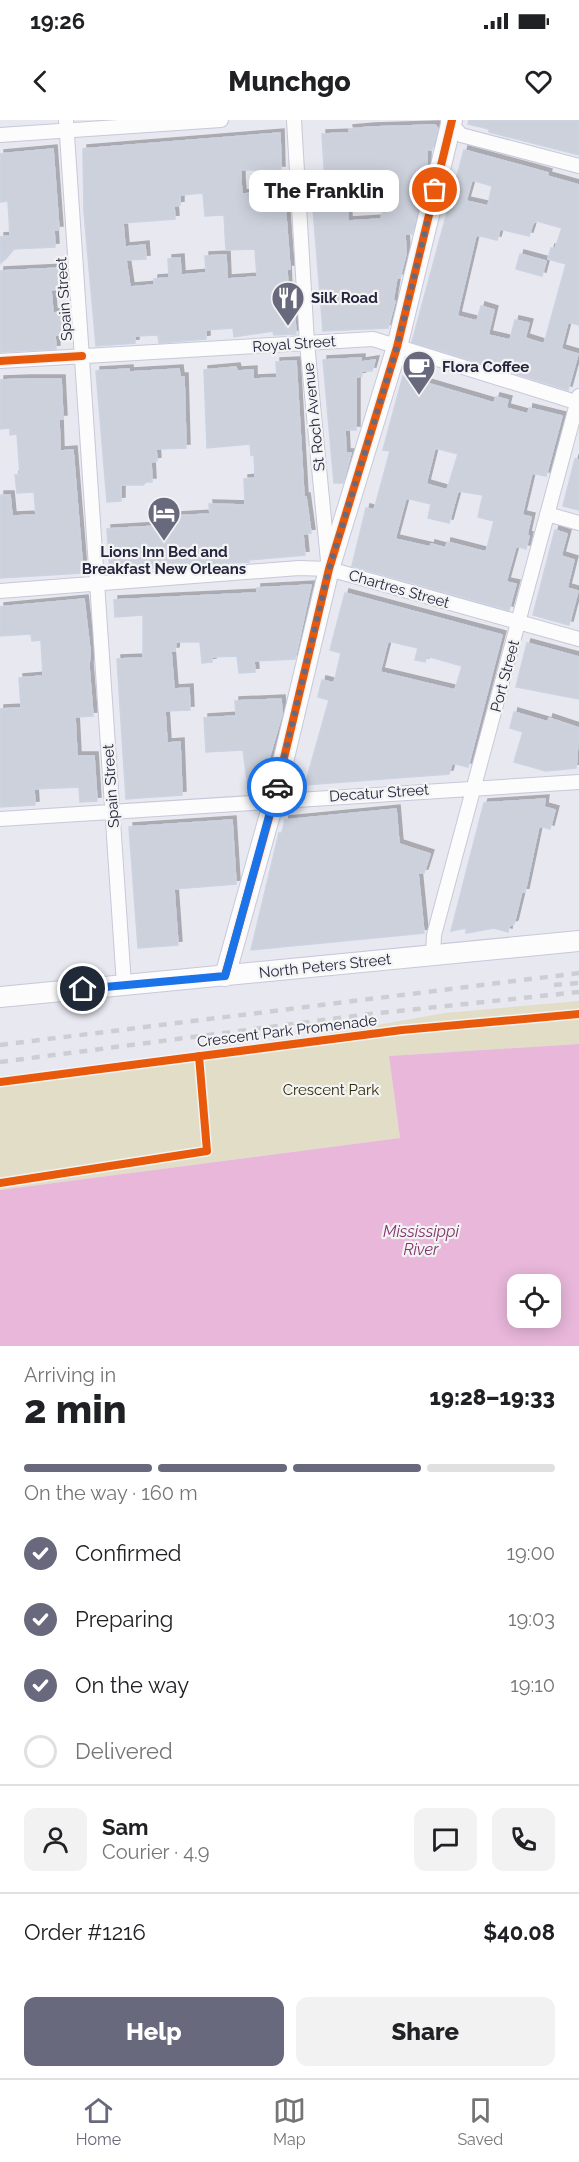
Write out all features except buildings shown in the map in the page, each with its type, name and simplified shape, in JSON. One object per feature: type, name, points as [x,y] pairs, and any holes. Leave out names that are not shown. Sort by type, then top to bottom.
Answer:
[{"type":"street","points":[[0,135],[66,125],[221,120]]},
{"type":"street","name":"St Roch Avenue","points":[[294,120],[307,344],[329,569]]},
{"type":"street","points":[[450,121],[461,135],[579,166]]},
{"type":"street","points":[[225,976],[274,800],[329,569],[397,347],[450,121]]},
{"type":"street","name":"Spain Street","points":[[66,125],[124,985]]},
{"type":"street","name":"Royal Street","points":[[0,361],[373,339],[578,401]]},
{"type":"street","name":"Port Street","points":[[433,955],[434,935],[476,787],[578,401]]},
{"type":"street","points":[[547,514],[579,523]]},
{"type":"street","name":"Chartres Street","points":[[0,591],[300,568],[329,569],[579,639]]},
{"type":"street","name":"Decatur Street","points":[[0,819],[579,782]]},
{"type":"street","name":"North Peters Street","points":[[0,998],[579,941]]},
{"type":"green space","name":"Crescent Park","points":[[579,1001],[579,1044],[389,1056],[400,1138],[0,1190],[0,1080],[327,1034],[445,1013]]},
{"type":"water","name":"Mississippi River","points":[[579,1044],[579,1346],[0,1346],[0,1190],[400,1138],[389,1056]]},
{"type":"railway","points":[[0,1045],[579,973]]},
{"type":"railway","points":[[554,985],[579,983]]},
{"type":"railway","points":[[0,1062],[370,1014],[579,992]]},
{"type":"cycle path","points":[[225,976],[274,800],[329,569],[397,347],[452,120]]},
{"type":"cycle path","points":[[0,361],[82,356]]},
{"type":"cycle path","name":"Crescent Park Promenade","points":[[0,1082],[402,1030],[579,1014]]},
{"type":"cycle path","name":"Crescent Park Promenade","points":[[0,1183],[207,1151],[199,1056]]},
{"type":"way so far","points":[[277,787],[329,569],[397,347],[435,190]]},
{"type":"place","name":"The Franklin","points":[[435,190]]},
{"type":"place","name":"Silk Road","points":[[288,327]]},
{"type":"place","name":"Flora Coffee","points":[[419,396]]},
{"type":"place","name":"Lions Inn Bed and Breakfast New Orleans","points":[[164,542]]},
{"type":"route","points":[[83,989],[225,976],[277,787]]}]
